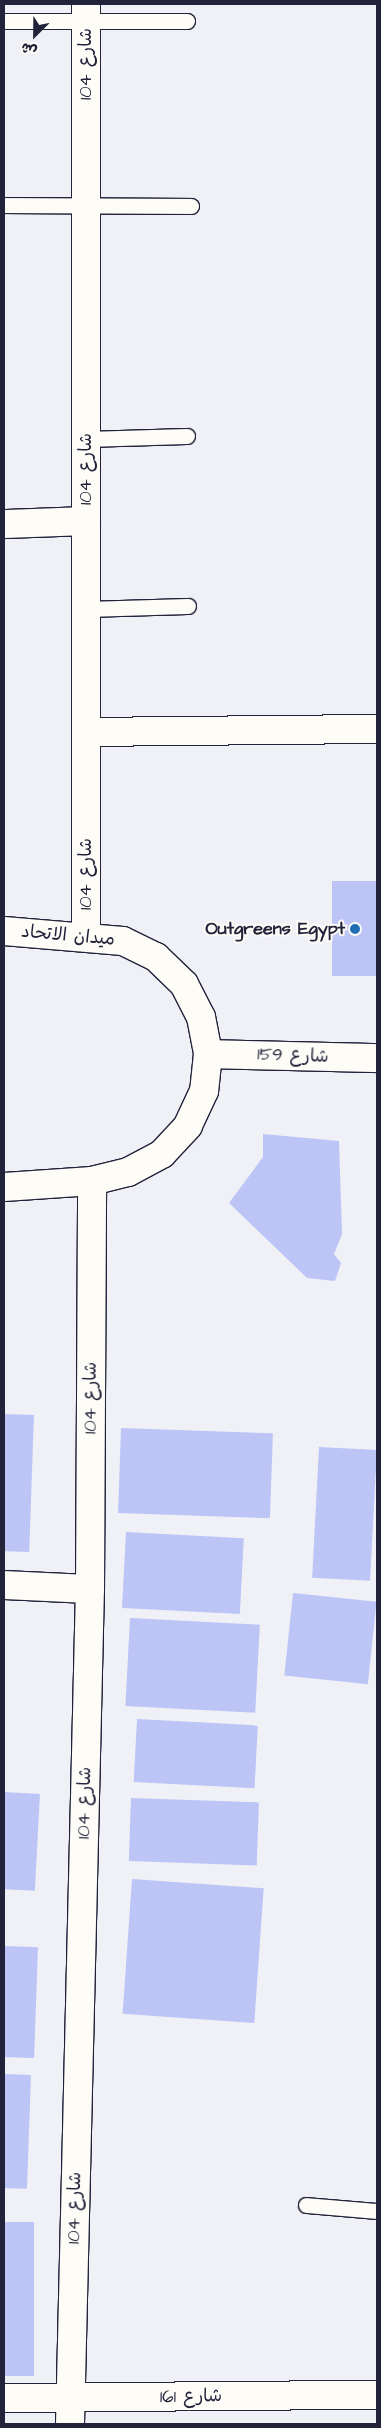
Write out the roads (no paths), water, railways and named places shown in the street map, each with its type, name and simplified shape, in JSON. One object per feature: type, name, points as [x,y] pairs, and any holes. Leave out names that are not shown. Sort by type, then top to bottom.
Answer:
[{"type":"street","name":"شارع 104","points":[[86,12],[86,935]]},
{"type":"street","points":[[4,524],[86,521]]},
{"type":"street","points":[[86,732],[377,729]]},
{"type":"street","name":"ميدان الاتحاد","points":[[4,931],[86,935],[123,941],[156,958],[177,977],[201,1017],[208,1054],[204,1091],[188,1126],[162,1154],[128,1172],[92,1182],[4,1187]]},
{"type":"street","name":"شارع 159","points":[[208,1054],[377,1058]]},
{"type":"street","name":"شارع 104","points":[[70,2411],[90,1589],[92,1182]]},
{"type":"street","points":[[4,1586],[90,1589]]},
{"type":"street","name":"شارع 161","points":[[4,2398],[70,2411],[377,2395]]},
{"type":"lane","points":[[4,21],[86,12],[187,21]]},
{"type":"lane","points":[[4,205],[191,206]]},
{"type":"lane","points":[[86,439],[187,436]]},
{"type":"lane","points":[[85,609],[188,606]]},
{"type":"lane","points":[[306,2206],[377,2212]]},
{"type":"place","name":"Outgreens Egypt","points":[[355,929]]}]
